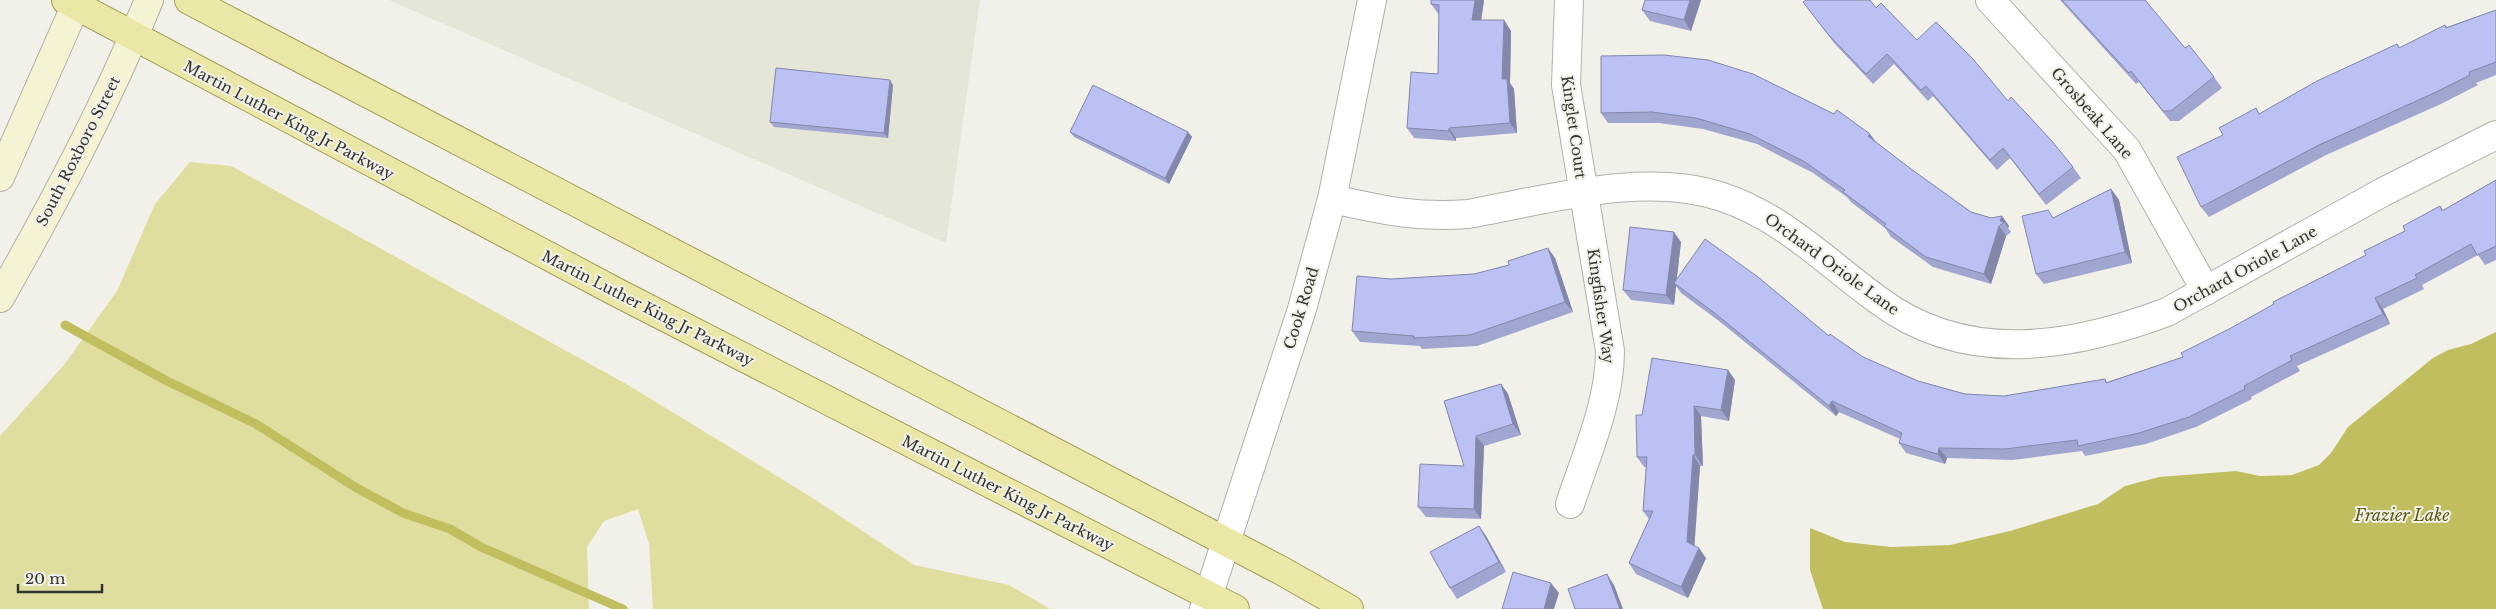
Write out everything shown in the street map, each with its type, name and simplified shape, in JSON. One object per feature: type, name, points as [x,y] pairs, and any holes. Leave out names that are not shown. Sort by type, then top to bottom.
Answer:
[{"type":"main road","points":[[189,0],[1349,609]]},
{"type":"main road","name":"Martin Luther King Jr Parkway","points":[[73,2],[133,37],[1206,602],[1235,609]]},
{"type":"street","name":"South Roxboro Street","points":[[0,298],[43,222],[133,37],[149,0]]},
{"type":"street","name":"Cook Road","points":[[1206,602],[1302,308],[1332,199],[1372,0]]},
{"type":"street","name":"Kinglet Court","points":[[1569,0],[1566,85],[1584,193]]},
{"type":"street","name":"Grosbeak Lane","points":[[1990,0],[2126,150],[2206,291]]},
{"type":"street","points":[[0,177],[73,2]]},
{"type":"street","name":"Orchard Oriole Lane","points":[[1332,199],[1402,214],[1444,216],[1468,214],[1584,193],[1641,187],[1683,188],[1721,196],[1756,210],[1786,227],[1879,301],[1901,316],[1937,332],[1974,342],[2016,346],[2061,342],[2133,325],[2167,312],[2383,192],[2496,135]]},
{"type":"street","name":"Kingfisher Way","points":[[1570,504],[1610,374],[1610,351],[1584,193]]},
{"type":"shaded area","points":[[389,0],[980,0],[946,243]]},
{"type":"shaded area","points":[[190,162],[231,166],[628,385],[808,495],[914,565],[1009,585],[1050,609],[653,609],[649,544],[638,509],[604,521],[587,547],[589,609],[0,609],[0,436],[64,365],[117,291],[155,204]]},
{"type":"water","name":"Frazier Lake","points":[[2496,332],[2496,609],[1823,609],[1810,570],[1810,528],[1845,542],[1891,547],[1950,545],[2010,531],[2098,504],[2125,486],[2159,477],[2236,471],[2260,476],[2292,475],[2319,465],[2331,453],[2348,427],[2433,358],[2448,350],[2471,344]]},
{"type":"building","points":[[1431,0],[1475,0],[1472,20],[1504,20],[1502,79],[1507,79],[1510,123],[1449,128],[1449,131],[1407,128],[1411,72],[1438,74],[1439,5],[1431,4]]},
{"type":"building","points":[[1645,0],[1690,0],[1684,20],[1642,10]]},
{"type":"building","points":[[1806,0],[1870,0],[1876,8],[1881,3],[1917,40],[1936,22],[1973,59],[2008,101],[2011,97],[2073,167],[2039,194],[2003,148],[1990,160],[1926,86],[1921,90],[1887,54],[1866,74],[1827,33],[1803,2]]},
{"type":"building","points":[[2062,0],[2145,0],[2185,48],[2189,45],[2214,77],[2171,111],[2163,111],[2131,71],[2129,73]]},
{"type":"building","points":[[2496,10],[2496,62],[2469,72],[2470,75],[2434,93],[2319,145],[2201,207],[2177,157],[2223,135],[2219,128],[2256,108],[2259,114],[2317,81],[2397,44],[2399,48],[2445,25],[2446,28]]},
{"type":"building","points":[[1664,55],[1708,60],[1753,74],[1834,114],[1837,110],[1870,134],[1868,136],[1911,169],[1971,212],[1991,218],[2002,216],[2000,221],[2004,222],[1999,226],[1984,274],[1926,257],[1884,226],[1886,224],[1843,192],[1845,190],[1805,162],[1750,134],[1696,118],[1652,112],[1601,113],[1601,56]]},
{"type":"building","points":[[776,68],[890,80],[884,133],[770,122]]},
{"type":"building","points":[[1093,85],[1188,132],[1165,178],[1070,132]]},
{"type":"building","points":[[2496,180],[2496,246],[2477,255],[2471,244],[2415,275],[2417,278],[2375,298],[2383,314],[2290,356],[2292,360],[2244,386],[2245,389],[2189,417],[2139,433],[2078,446],[2077,440],[2005,449],[1939,448],[1938,454],[1899,443],[1902,433],[1832,401],[1829,406],[1712,311],[1674,283],[1705,239],[1758,277],[1829,336],[1830,334],[1863,357],[1918,381],[1965,394],[2004,396],[2105,379],[2106,383],[2183,357],[2181,353],[2229,329],[2274,304],[2273,302],[2366,255],[2364,251],[2405,231],[2403,226],[2440,206],[2442,211]]},
{"type":"building","points":[[2111,189],[2125,252],[2036,274],[2022,216],[2048,210],[2053,218]]},
{"type":"building","points":[[1630,227],[1674,232],[1666,295],[1623,290]]},
{"type":"building","points":[[1548,248],[1565,302],[1470,335],[1414,338],[1414,336],[1352,331],[1357,276],[1391,279],[1474,274],[1509,265],[1508,261]]},
{"type":"building","points":[[1652,358],[1728,370],[1721,410],[1694,406],[1695,455],[1693,455],[1687,542],[1699,548],[1681,587],[1629,563],[1653,511],[1643,511],[1647,457],[1637,457],[1636,415],[1642,415]]},
{"type":"building","points":[[1501,384],[1513,424],[1476,436],[1474,509],[1418,507],[1420,464],[1464,466],[1444,401]]},
{"type":"building","points":[[1479,526],[1499,562],[1450,588],[1430,552]]},
{"type":"building","points":[[1513,572],[1551,583],[1544,609],[1502,609]]},
{"type":"building","points":[[1607,574],[1620,609],[1575,609],[1568,589]]},
{"type":"waterway","points":[[65,325],[167,381],[256,424],[355,487],[403,513],[450,529],[481,547],[623,609]]}]
